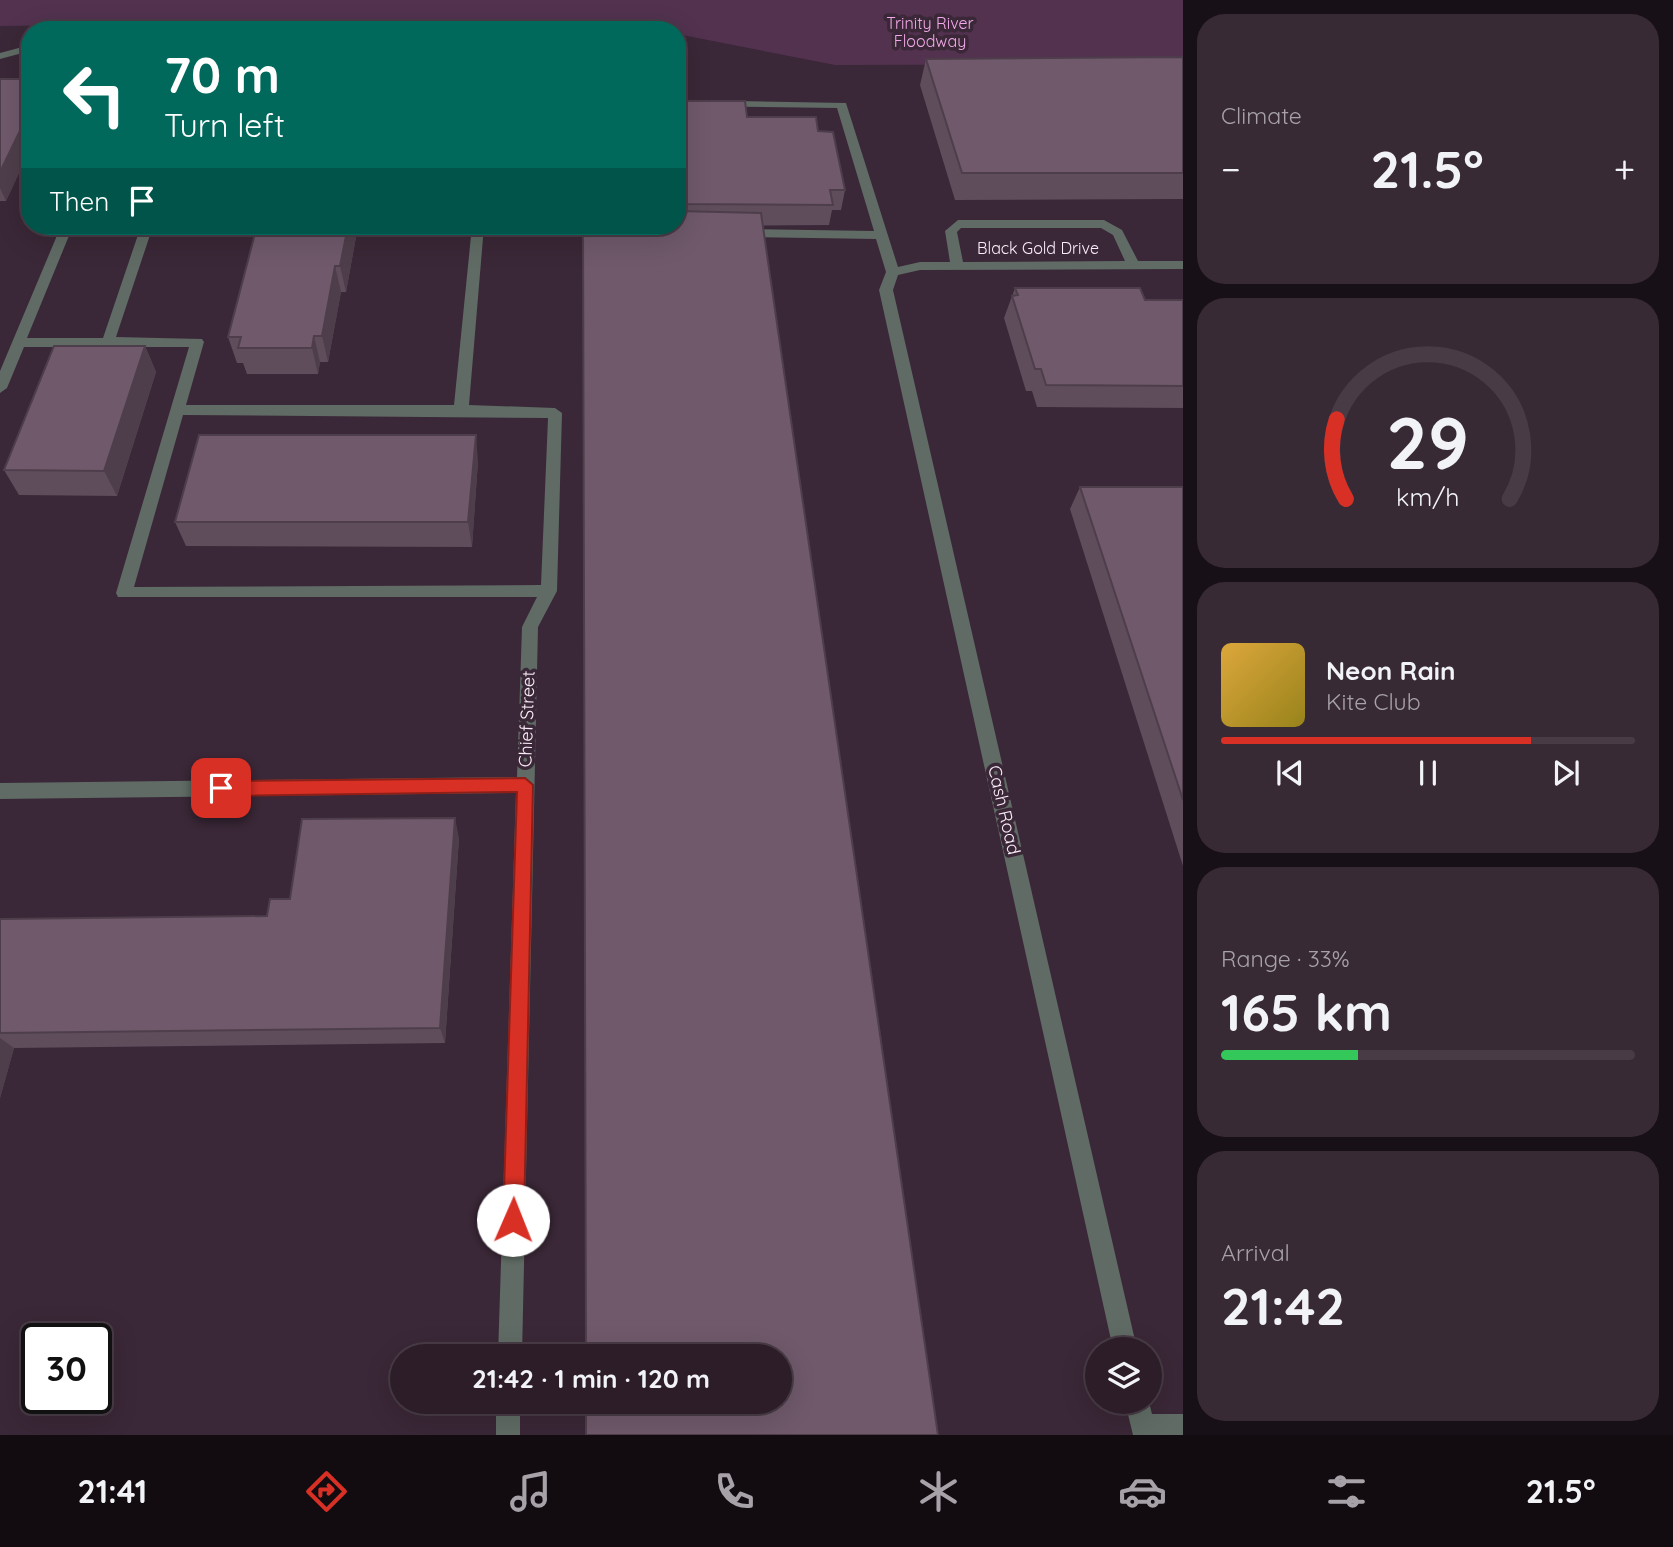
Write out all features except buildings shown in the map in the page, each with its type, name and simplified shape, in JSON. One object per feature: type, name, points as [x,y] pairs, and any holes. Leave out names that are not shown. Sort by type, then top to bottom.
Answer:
[{"type":"street","points":[[0,56],[21,50]]},
{"type":"street","points":[[686,103],[842,104],[893,272]]},
{"type":"street","points":[[957,266],[951,231],[958,224],[1104,224],[1118,233],[1133,265]]},
{"type":"street","points":[[722,232],[882,235]]},
{"type":"street","points":[[0,388],[63,235]]},
{"type":"street","points":[[108,342],[144,235]]},
{"type":"street","points":[[461,410],[477,235]]},
{"type":"street","name":"Black Gold Drive","points":[[893,272],[920,266],[1183,265]]},
{"type":"street","name":"Cash Road","points":[[893,272],[886,290],[1122,1337]]},
{"type":"street","points":[[19,343],[197,342],[176,410],[124,593],[550,591],[555,413],[461,410],[176,410]]},
{"type":"street","name":"Chief Street","points":[[510,1344],[530,627],[550,591]]},
{"type":"street","points":[[0,791],[525,785]]},
{"type":"street","points":[[508,1414],[508,1435]]},
{"type":"street","points":[[1141,1421],[1183,1426]]},
{"type":"green space","name":"Trinity River Floodway","points":[[0,0],[1183,0],[1183,64],[835,65],[686,36],[686,21],[21,21],[21,26],[0,26]]},
{"type":"route","points":[[221,788],[525,785],[513,1220]]}]
